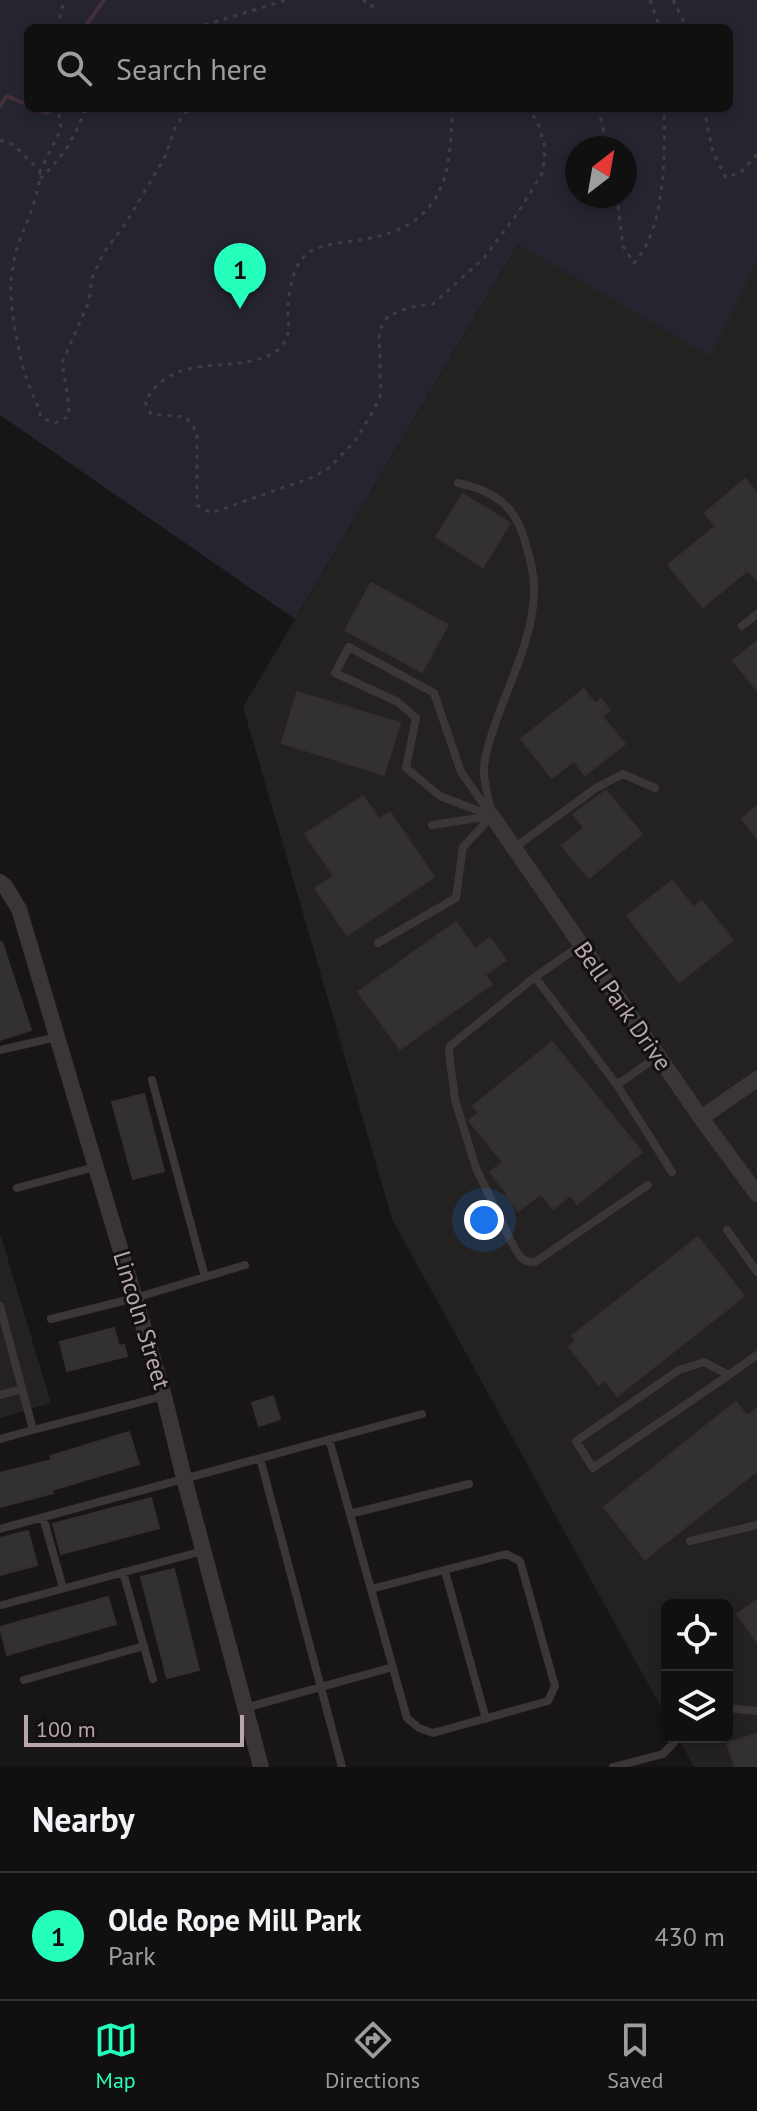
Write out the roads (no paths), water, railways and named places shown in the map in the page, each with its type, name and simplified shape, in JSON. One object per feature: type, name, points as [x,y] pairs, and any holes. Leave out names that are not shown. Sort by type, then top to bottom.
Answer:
[{"type":"street","name":"Bell Park Drive","points":[[492,816],[757,1194]]},
{"type":"street","name":"Lincoln Street","points":[[0,882],[19,909],[164,1396],[261,1767]]},
{"type":"street","points":[[701,1118],[757,1079]]},
{"type":"lane","points":[[458,483],[496,497],[513,512],[530,557],[534,591],[530,627],[483,768],[492,816]]},
{"type":"lane","points":[[742,626],[757,614]]},
{"type":"lane","points":[[349,647],[434,693],[461,772],[492,816],[440,796],[406,768],[416,718],[398,702],[335,673],[349,647]]},
{"type":"lane","points":[[514,848],[596,788],[623,774],[655,788]]},
{"type":"lane","points":[[432,825],[492,816]]},
{"type":"lane","points":[[378,943],[456,898],[463,847],[492,816]]},
{"type":"lane","points":[[581,945],[535,977],[450,1046],[455,1100],[476,1168],[514,1247],[527,1263],[535,1262],[648,1185]]},
{"type":"lane","points":[[535,977],[617,1085],[672,1172]]},
{"type":"lane","points":[[0,1050],[58,1037]]},
{"type":"lane","points":[[617,1085],[658,1056]]},
{"type":"lane","points":[[152,1080],[205,1277]]},
{"type":"lane","points":[[17,1188],[96,1167]]},
{"type":"lane","points":[[727,1230],[757,1272]]},
{"type":"lane","points":[[51,1319],[245,1265]]},
{"type":"lane","points":[[0,1306],[33,1430]]},
{"type":"lane","points":[[729,1375],[704,1362],[679,1370],[576,1441],[593,1468],[729,1375],[757,1355]]},
{"type":"lane","points":[[0,1395],[22,1389]]},
{"type":"lane","points":[[0,1439],[164,1396]]},
{"type":"lane","points":[[0,1529],[422,1414]]},
{"type":"lane","points":[[329,1439],[407,1718],[419,1728],[433,1733],[548,1701],[555,1686],[520,1561],[506,1554],[371,1589]]},
{"type":"lane","points":[[260,1458],[342,1767]]},
{"type":"lane","points":[[350,1514],[469,1484]]},
{"type":"lane","points":[[43,1517],[63,1588]]},
{"type":"lane","points":[[690,1541],[757,1525]]},
{"type":"lane","points":[[2,1605],[203,1550]]},
{"type":"lane","points":[[445,1571],[486,1719]]},
{"type":"lane","points":[[123,1572],[153,1679]]},
{"type":"lane","points":[[24,1680],[144,1646]]},
{"type":"lane","points":[[245,1708],[393,1667]]},
{"type":"lane","points":[[733,1709],[757,1711]]},
{"type":"lane","points":[[613,1767],[663,1754],[673,1743]]},
{"type":"waterway","points":[[87,24],[104,0]]},
{"type":"waterway","points":[[0,106],[7,96],[24,103]]},
{"type":"waterway","points":[[44,112],[47,112]]},
{"type":"place","name":"Olde Rope Mill Park","points":[[240,309]]}]
